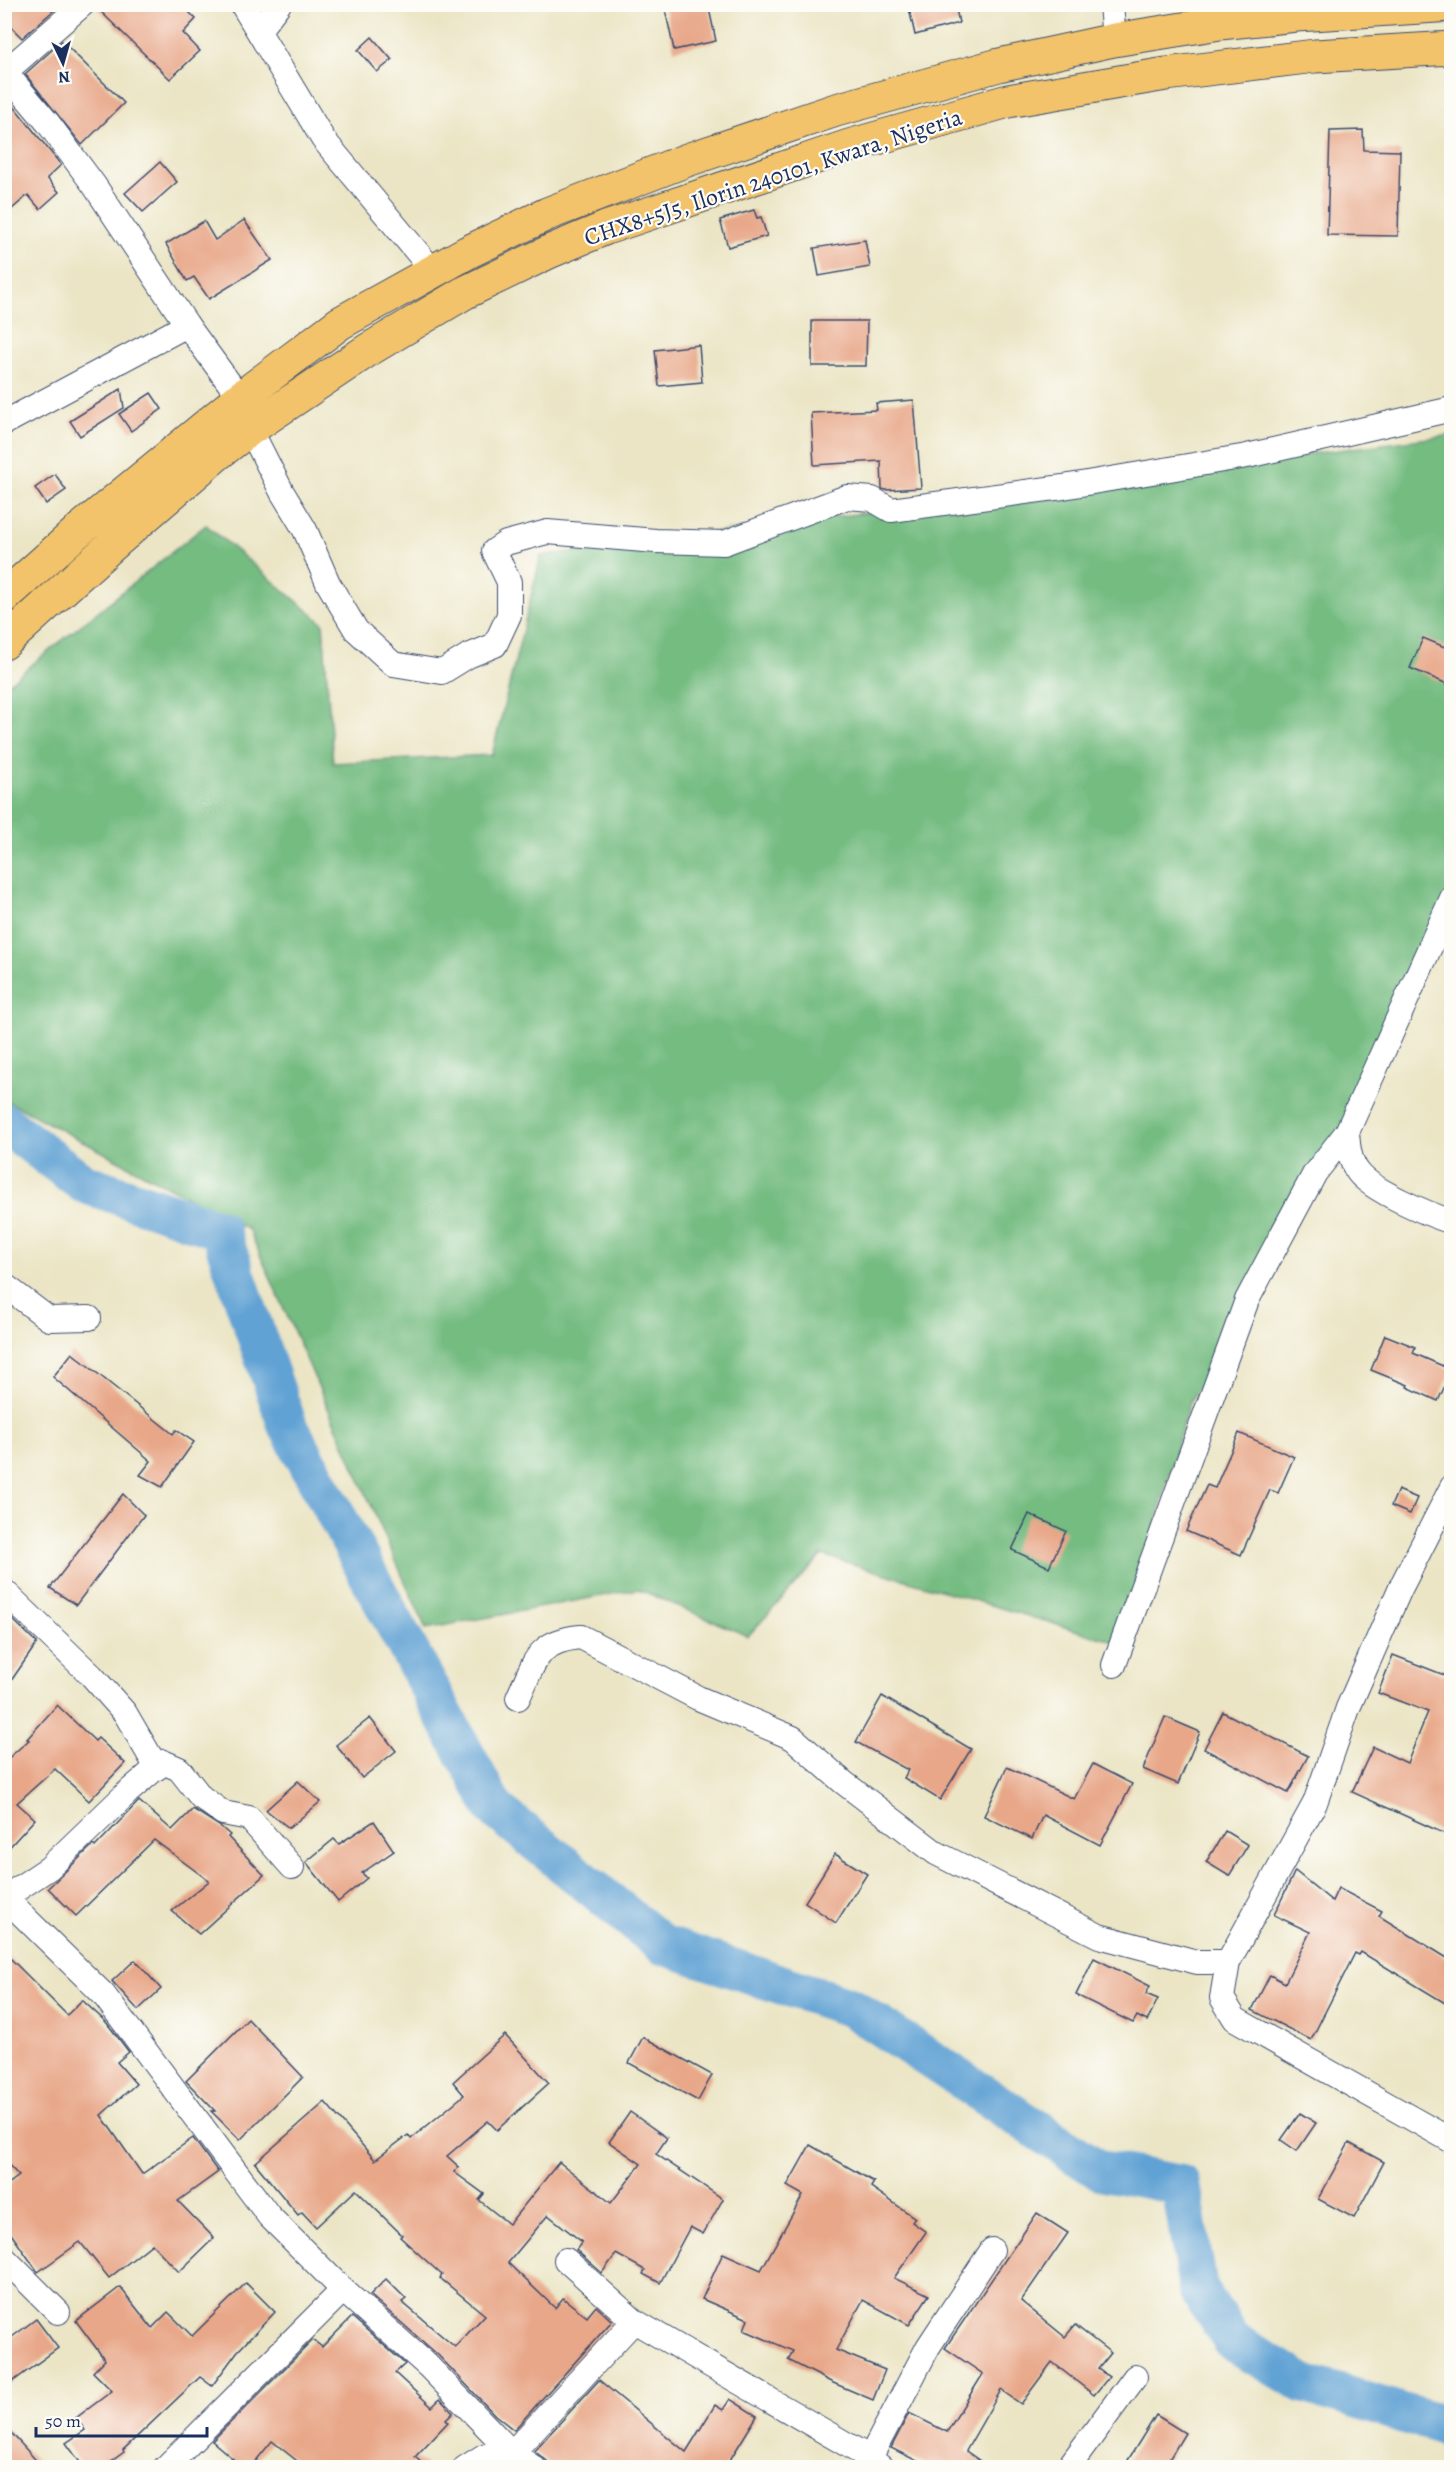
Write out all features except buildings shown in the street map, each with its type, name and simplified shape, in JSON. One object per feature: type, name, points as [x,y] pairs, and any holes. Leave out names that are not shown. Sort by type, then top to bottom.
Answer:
[{"type":"main road","name":"CHX8+5J5, Ilorin 240101, Kwara, Nigeria","points":[[4,597],[78,531],[240,398],[340,323],[433,271],[547,214],[687,160],[836,110],[999,65],[1219,14],[1297,15],[1452,5]]},
{"type":"main road","name":"CHX8+5J5, Ilorin 240101, Kwara, Nigeria","points":[[4,644],[111,546],[215,456],[250,429],[368,350],[445,304],[551,251],[606,228],[849,146],[1008,101],[1166,74],[1315,56],[1452,48]]},
{"type":"street","points":[[83,4],[5,72],[48,123],[105,201],[187,326],[240,398]]},
{"type":"street","points":[[242,4],[323,139],[433,271]]},
{"type":"street","points":[[259,30],[279,4]]},
{"type":"street","points":[[1111,4],[1114,40]]},
{"type":"street","points":[[4,423],[187,326]]},
{"type":"street","points":[[250,429],[282,492],[305,530],[328,583],[356,630],[393,664],[442,672],[468,656],[495,645],[509,615],[509,582],[494,551],[506,543],[547,532],[656,541],[724,543],[848,497],[872,499],[891,510],[1063,487],[1247,456],[1452,409]]},
{"type":"street","points":[[1114,1665],[1247,1300],[1315,1173],[1347,1132],[1444,941],[1452,898]]},
{"type":"street","points":[[1347,1132],[1348,1152],[1358,1172],[1377,1189],[1452,1222]]},
{"type":"street","points":[[4,1284],[49,1319],[89,1318]]},
{"type":"street","points":[[1452,1487],[1400,1588],[1357,1686],[1315,1803],[1228,1962],[1222,1998],[1235,2019],[1452,2141]]},
{"type":"street","points":[[4,1591],[92,1676],[125,1713],[157,1768]]},
{"type":"street","points":[[518,1698],[540,1652],[560,1639],[581,1637],[698,1698],[793,1738],[843,1782],[936,1853],[1089,1931],[1099,1936],[1197,1962],[1228,1962]]},
{"type":"street","points":[[292,1867],[249,1818],[224,1813],[216,1808],[201,1797],[179,1769],[163,1762],[128,1792],[49,1868],[5,1897],[103,1994],[269,2216],[343,2290],[428,2366],[512,2453],[534,2468]]},
{"type":"street","points":[[566,2260],[634,2320],[876,2463],[928,2347],[992,2250]]},
{"type":"street","points":[[4,2258],[58,2312]]},
{"type":"street","points":[[165,2468],[343,2290]]},
{"type":"street","points":[[465,2468],[484,2456],[512,2453],[634,2320]]},
{"type":"street","points":[[1068,2468],[1135,2377]]},
{"type":"green space","points":[[1451,435],[1451,890],[1347,1132],[1189,1403],[1122,1644],[822,1555],[748,1636],[638,1589],[426,1629],[249,1230],[5,1100],[5,686],[206,525],[323,623],[333,763],[492,755],[541,556]]},
{"type":"waterway","points":[[4,1123],[83,1183],[220,1230],[287,1424],[494,1808],[663,1945],[852,2008],[1099,2170],[1181,2185],[1198,2289],[1234,2343],[1303,2383],[1452,2428]]}]
